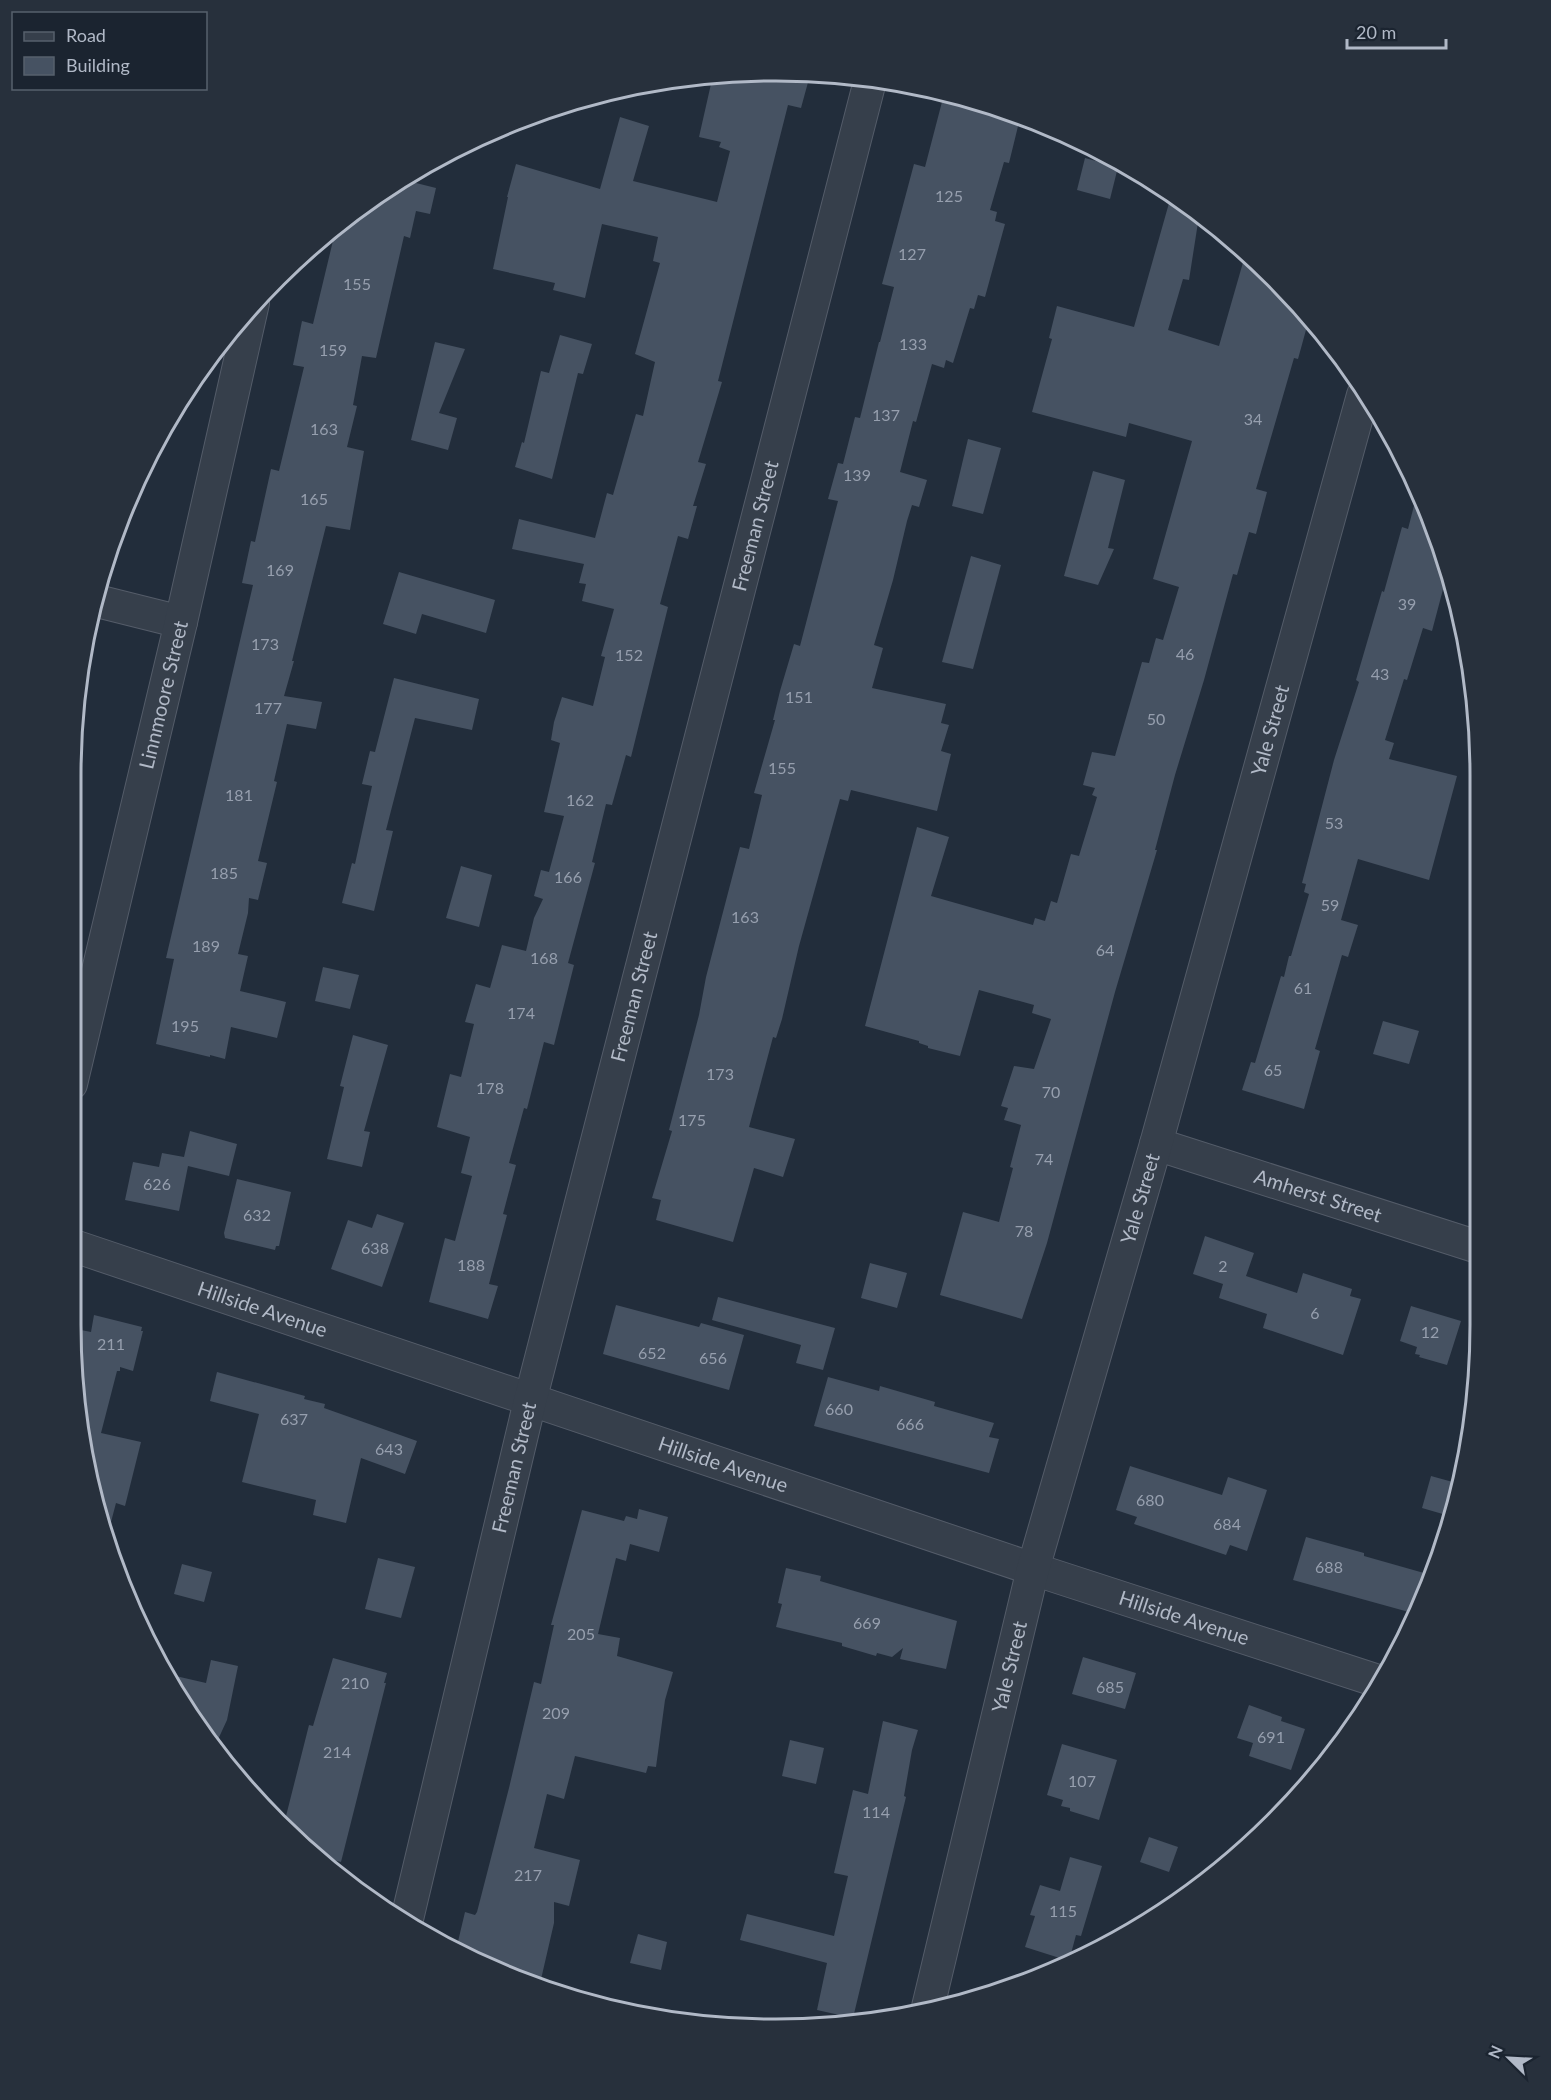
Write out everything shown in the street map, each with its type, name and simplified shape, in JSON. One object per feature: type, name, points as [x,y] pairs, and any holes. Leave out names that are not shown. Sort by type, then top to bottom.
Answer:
[{"type":"street","name":"Freeman Street","points":[[408,1914],[530,1401],[868,87]]},
{"type":"street","name":"Linnmoore Street","points":[[81,1042],[181,622],[248,324]]},
{"type":"street","name":"Yale Street","points":[[929,2001],[1034,1569],[1156,1144],[1361,402]]},
{"type":"street","points":[[103,603],[181,622]]},
{"type":"street","name":"Amherst Street","points":[[1156,1144],[1470,1244]]},
{"type":"street","name":"Hillside Avenue","points":[[81,1248],[530,1401],[1372,1679]]},
{"type":"building","points":[[808,82],[801,108],[788,105],[718,381],[722,382],[698,462],[706,464],[693,506],[697,506],[688,539],[678,536],[660,604],[668,607],[631,757],[626,755],[612,805],[606,804],[592,862],[595,863],[568,963],[574,965],[554,1045],[544,1042],[527,1109],[524,1108],[509,1163],[516,1165],[503,1214],[507,1215],[489,1284],[498,1286],[488,1319],[429,1302],[445,1238],[455,1241],[472,1176],[461,1173],[470,1137],[437,1127],[450,1074],[461,1077],[474,1024],[465,1022],[476,984],[490,988],[502,945],[526,951],[534,918],[543,899],[534,896],[541,870],[549,872],[564,816],[544,812],[560,743],[551,740],[554,722],[562,697],[593,706],[605,657],[601,656],[614,609],[582,601],[586,584],[579,583],[584,564],[512,549],[519,519],[595,538],[607,493],[613,495],[636,414],[643,416],[655,362],[635,354],[660,263],[653,261],[658,237],[602,224],[585,298],[553,290],[555,283],[493,269],[516,164],[600,189],[620,117],[649,126],[633,181],[717,202],[730,151],[719,147],[721,142],[699,137],[711,84]]},
{"type":"building","points":[[942,102],[1018,125],[1009,163],[1004,162],[990,210],[997,212],[995,221],[1005,224],[985,297],[978,295],[974,309],[970,308],[953,363],[946,360],[944,368],[932,364],[916,422],[913,421],[900,472],[927,480],[919,507],[912,505],[874,645],[883,648],[872,688],[946,704],[941,723],[949,725],[941,751],[951,754],[937,811],[851,790],[848,801],[840,799],[799,946],[782,1019],[776,1038],[773,1037],[749,1127],[795,1139],[783,1177],[754,1168],[733,1242],[656,1220],[661,1200],[652,1198],[672,1131],[669,1130],[740,847],[749,849],[762,795],[754,793],[775,720],[773,720],[780,691],[794,644],[800,646],[838,501],[828,499],[838,463],[843,464],[855,417],[860,418],[894,287],[882,284],[914,164],[925,167]]},
{"type":"building","points":[[1085,158],[1101,162],[1117,171],[1110,199],[1077,190]]},
{"type":"building","points":[[414,183],[436,188],[430,214],[416,211],[410,238],[404,236],[376,358],[362,356],[353,405],[357,406],[347,447],[364,451],[350,530],[326,526],[284,696],[322,702],[316,729],[287,724],[274,781],[277,782],[258,861],[267,863],[258,900],[249,898],[248,913],[238,954],[248,956],[240,991],[286,1002],[277,1038],[231,1027],[225,1059],[156,1044],[174,959],[166,958],[253,585],[242,583],[251,541],[255,542],[271,469],[279,471],[304,367],[293,365],[302,321],[313,324],[333,241]]},
{"type":"building","points":[[1169,204],[1198,225],[1189,280],[1183,279],[1168,330],[1219,346],[1243,262],[1267,284],[1306,328],[1298,359],[1294,358],[1256,489],[1267,492],[1256,534],[1249,532],[1237,575],[1233,574],[1175,775],[1155,850],[1157,850],[1115,992],[1047,1243],[1022,1319],[940,1295],[963,1212],[999,1222],[1021,1125],[1004,1120],[1008,1108],[1001,1106],[1014,1066],[1034,1069],[1051,1019],[1032,1013],[1034,1005],[979,990],[960,1056],[928,1048],[919,1041],[865,1026],[917,827],[949,837],[931,896],[1033,925],[1035,918],[1045,921],[1051,901],[1057,903],[1071,854],[1079,856],[1097,797],[1092,795],[1095,788],[1083,785],[1092,752],[1115,756],[1142,662],[1149,663],[1156,638],[1163,640],[1179,587],[1153,579],[1192,441],[1129,423],[1126,437],[1032,412],[1052,339],[1049,338],[1057,306],[1134,327]]},
{"type":"building","points":[[560,335],[592,344],[583,374],[578,373],[552,479],[515,467],[522,442],[524,443],[541,371],[549,373]]},
{"type":"building","points":[[435,342],[465,349],[439,413],[457,418],[448,450],[411,440]]},
{"type":"building","points":[[968,439],[1001,448],[983,514],[952,506]]},
{"type":"building","points":[[1093,471],[1125,480],[1108,548],[1114,549],[1098,585],[1064,576]]},
{"type":"building","points":[[1414,504],[1433,552],[1443,588],[1432,631],[1423,628],[1385,740],[1394,743],[1389,759],[1457,776],[1429,880],[1358,859],[1341,920],[1358,925],[1348,957],[1342,955],[1315,1049],[1320,1051],[1304,1109],[1242,1090],[1251,1062],[1255,1063],[1281,976],[1284,977],[1289,956],[1291,956],[1309,894],[1304,892],[1306,884],[1302,883],[1334,760],[1359,682],[1356,680],[1402,527],[1408,529]]},
{"type":"building","points":[[971,556],[1001,565],[973,669],[942,662]]},
{"type":"building","points":[[399,572],[495,600],[486,633],[422,614],[416,634],[383,624]]},
{"type":"building","points":[[394,678],[479,699],[472,730],[415,718],[386,830],[393,831],[374,911],[342,903],[352,863],[355,864],[372,786],[362,784],[370,751],[375,752]]},
{"type":"building","points":[[461,866],[492,875],[479,927],[446,918]]},
{"type":"building","points":[[323,967],[359,975],[350,1009],[315,1001]]},
{"type":"building","points":[[1383,1021],[1419,1031],[1409,1064],[1373,1054]]},
{"type":"building","points":[[353,1035],[388,1045],[364,1131],[370,1132],[362,1167],[327,1159],[344,1087],[340,1086]]},
{"type":"building","points":[[190,1131],[237,1144],[229,1176],[188,1166],[179,1211],[125,1200],[133,1162],[159,1167],[162,1153],[184,1157]]},
{"type":"building","points":[[237,1179],[291,1192],[279,1246],[276,1246],[275,1250],[225,1238],[224,1233]]},
{"type":"building","points":[[377,1214],[404,1223],[382,1287],[331,1269],[348,1220],[372,1228]]},
{"type":"building","points":[[1205,1236],[1254,1253],[1246,1276],[1297,1293],[1303,1273],[1352,1289],[1350,1296],[1361,1299],[1343,1355],[1263,1328],[1267,1314],[1219,1298],[1223,1284],[1193,1274]]},
{"type":"building","points":[[870,1263],[907,1273],[897,1308],[861,1298]]},
{"type":"building","points":[[718,1297],[835,1328],[823,1370],[796,1363],[801,1345],[712,1320]]},
{"type":"building","points":[[616,1305],[699,1327],[701,1323],[744,1335],[729,1390],[603,1354]]},
{"type":"building","points":[[1411,1306],[1461,1321],[1447,1365],[1419,1357],[1420,1355],[1415,1354],[1417,1347],[1400,1341]]},
{"type":"building","points":[[94,1315],[142,1327],[141,1331],[143,1331],[133,1371],[120,1367],[120,1371],[117,1371],[101,1433],[141,1442],[125,1506],[116,1503],[111,1523],[94,1460],[82,1370],[81,1330],[91,1332]]},
{"type":"building","points":[[217,1372],[305,1396],[304,1399],[325,1404],[324,1408],[417,1441],[405,1474],[361,1458],[346,1523],[313,1515],[316,1500],[242,1482],[259,1414],[210,1401]]},
{"type":"building","points":[[828,1377],[879,1391],[880,1386],[935,1402],[934,1406],[994,1423],[989,1437],[999,1439],[989,1473],[814,1426]]},
{"type":"building","points":[[1130,1466],[1222,1495],[1228,1477],[1267,1490],[1247,1551],[1230,1545],[1226,1555],[1134,1524],[1137,1517],[1116,1510]]},
{"type":"building","points":[[1431,1476],[1452,1482],[1443,1514],[1422,1508]]},
{"type":"building","points":[[639,1509],[668,1517],[659,1552],[630,1544],[626,1561],[616,1558],[598,1634],[620,1638],[617,1656],[673,1672],[665,1700],[656,1767],[648,1766],[646,1773],[575,1756],[564,1799],[547,1794],[534,1848],[580,1860],[569,1906],[554,1902],[554,1923],[541,1978],[458,1942],[465,1912],[475,1915],[477,1912],[534,1682],[541,1684],[554,1625],[551,1625],[582,1510],[624,1521],[626,1516],[637,1519]]},
{"type":"building","points":[[1306,1537],[1424,1573],[1407,1612],[1293,1580]]},
{"type":"building","points":[[378,1558],[415,1567],[401,1618],[365,1609]]},
{"type":"building","points":[[182,1564],[212,1572],[204,1602],[174,1594]]},
{"type":"building","points":[[786,1568],[821,1576],[820,1581],[957,1621],[946,1669],[900,1659],[903,1648],[892,1657],[877,1653],[876,1656],[842,1646],[842,1643],[776,1627],[782,1604],[778,1603]]},
{"type":"building","points":[[1083,1657],[1136,1673],[1125,1709],[1072,1694]]},
{"type":"building","points":[[333,1658],[387,1673],[341,1862],[335,1860],[318,1847],[286,1817],[309,1725],[313,1726]]},
{"type":"building","points":[[211,1660],[238,1666],[227,1720],[219,1738],[177,1676],[206,1683]]},
{"type":"building","points":[[1249,1705],[1282,1717],[1281,1721],[1305,1729],[1291,1770],[1249,1756],[1253,1743],[1237,1738]]},
{"type":"building","points":[[883,1721],[918,1730],[912,1750],[904,1796],[906,1797],[854,2014],[842,2016],[817,2010],[827,1963],[740,1940],[747,1914],[834,1936],[848,1876],[834,1873],[853,1790],[868,1794]]},
{"type":"building","points":[[790,1740],[824,1748],[816,1784],[782,1776]]},
{"type":"building","points":[[1062,1744],[1117,1760],[1099,1820],[1070,1811],[1070,1808],[1061,1806],[1063,1800],[1047,1795]]},
{"type":"building","points":[[1149,1837],[1178,1847],[1169,1872],[1140,1862]]},
{"type":"building","points":[[1070,1857],[1102,1866],[1081,1936],[1076,1935],[1071,1952],[1059,1958],[1025,1947],[1035,1916],[1030,1915],[1040,1885],[1060,1891]]},
{"type":"building","points":[[638,1934],[667,1942],[661,1970],[630,1963]]}]
